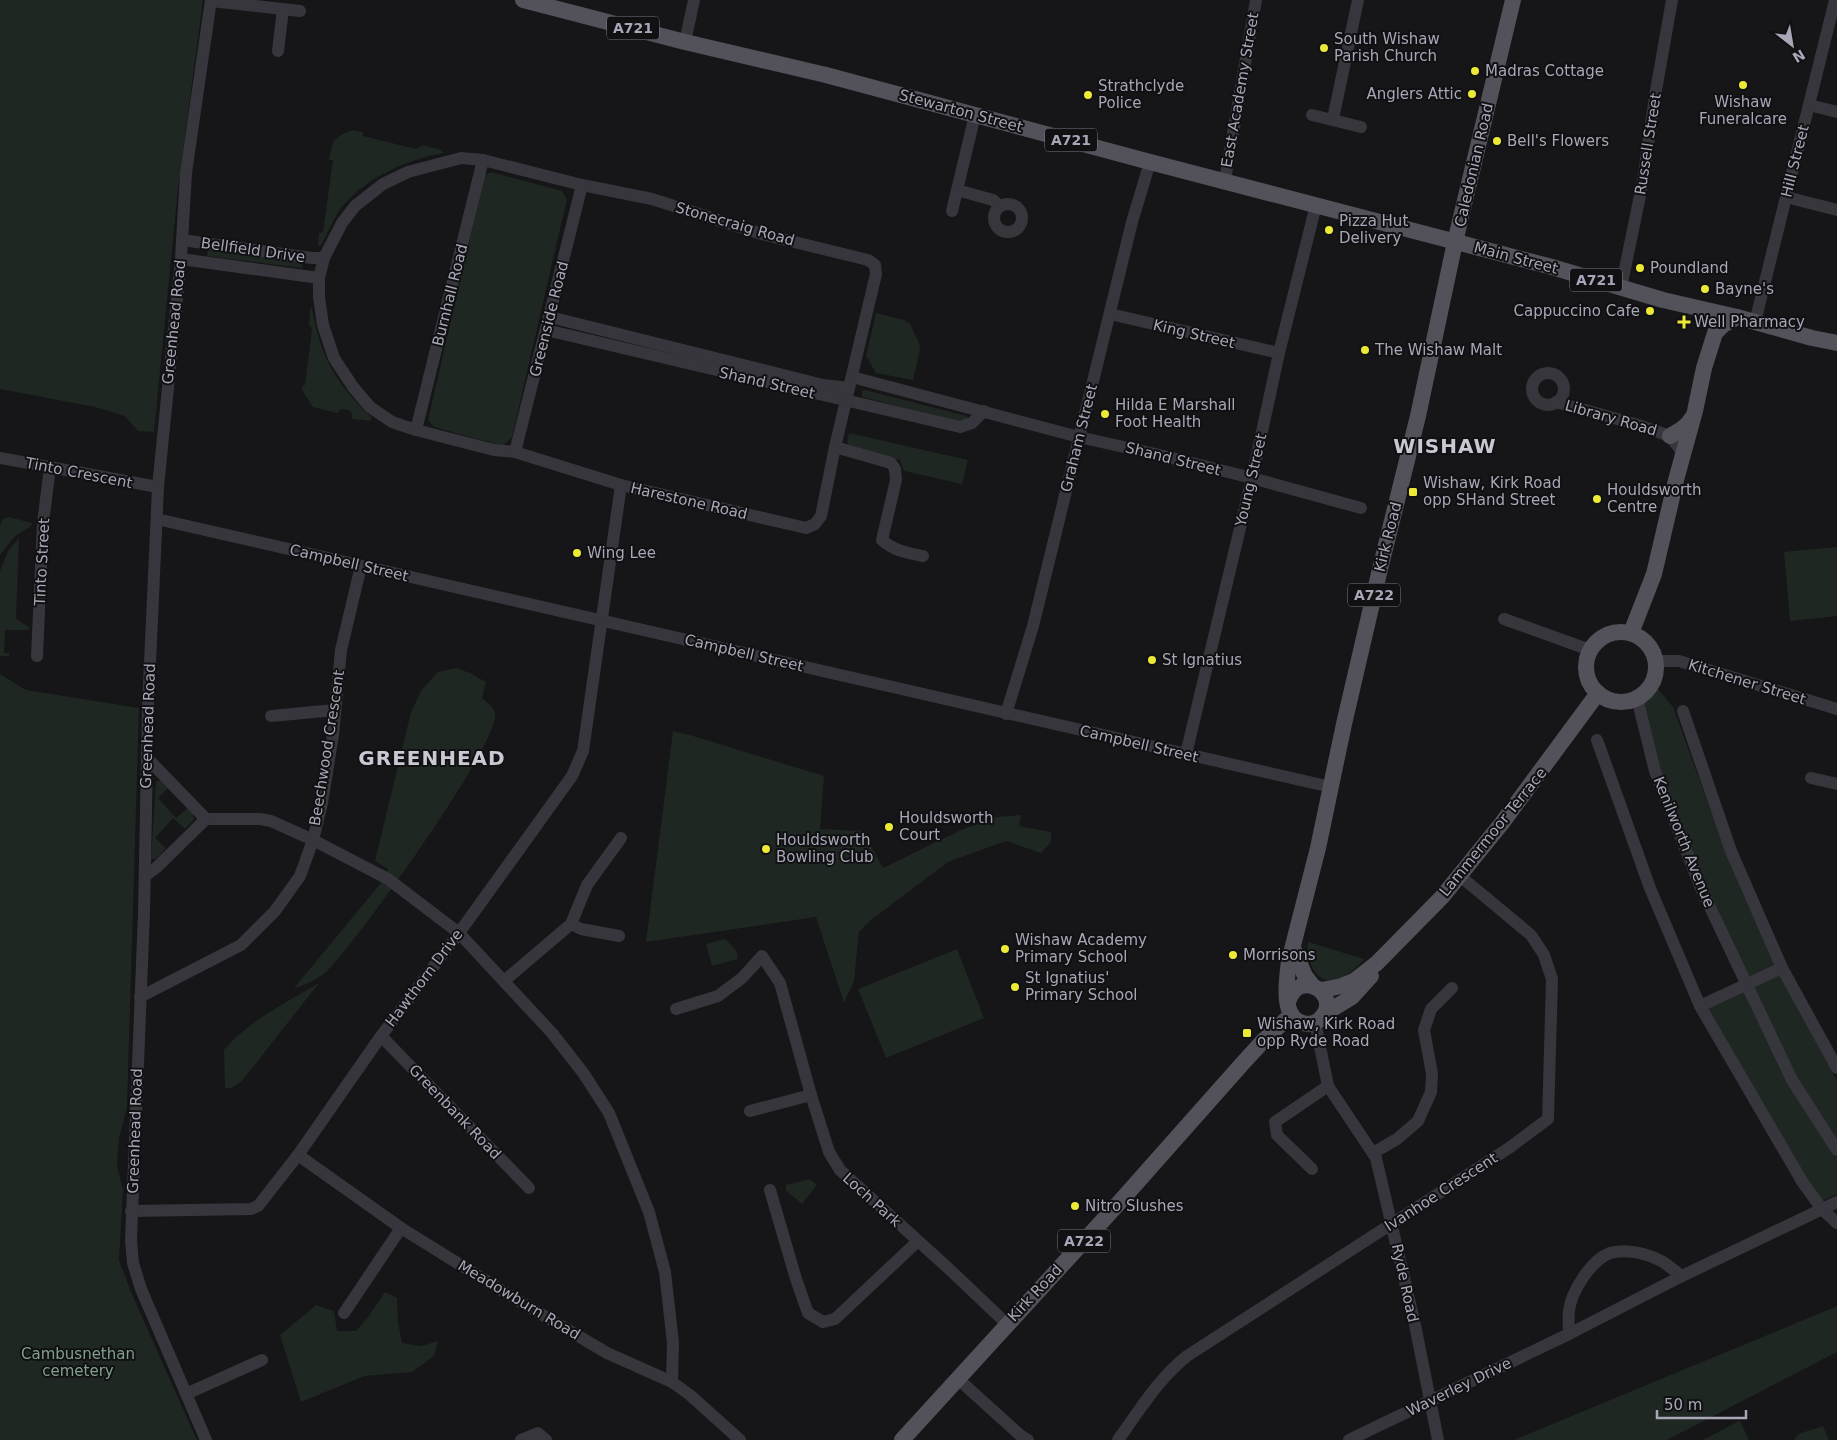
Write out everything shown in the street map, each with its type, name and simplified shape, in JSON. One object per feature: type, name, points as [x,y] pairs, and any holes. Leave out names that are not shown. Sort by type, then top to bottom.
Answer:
[{"type":"main road","name":"Stewarton Street","points":[[523,0],[685,42],[826,75],[1455,242]]},
{"type":"main road","name":"Caledonian Road","points":[[1455,242],[1513,0]]},
{"type":"main road","name":"Main Street","points":[[1455,242],[1552,267],[1662,300],[1837,343]]},
{"type":"main road","name":"Kirk Road","points":[[1289,1008],[1286,978],[1318,848],[1380,568],[1416,425],[1455,242]]},
{"type":"main road","points":[[1631,633],[1652,582],[1704,368],[1715,333],[1723,325],[1737,317]]},
{"type":"main road","points":[[1670,436],[1690,422],[1695,411]]},
{"type":"main road","points":[[1616,632],[1631,633],[1643,640],[1651,649],[1655,661],[1655,674],[1652,682],[1642,695],[1635,699],[1621,702],[1606,699],[1591,686],[1587,674],[1586,662],[1590,650],[1601,638],[1616,632]]},
{"type":"main road","name":"Lammermoor Terrace","points":[[1316,988],[1342,986],[1354,981],[1377,963],[1442,897],[1508,816],[1598,693]]},
{"type":"main road","points":[[1289,1008],[1302,1023],[1320,1018],[1327,1004],[1324,994],[1305,976],[1293,948]]},
{"type":"main road","name":"Lammermoor Terrace","points":[[1320,1018],[1352,997],[1362,988],[1372,976],[1377,963]]},
{"type":"main road","name":"Kirk Road","points":[[902,1440],[1270,1034],[1289,1008],[1290,995],[1299,986],[1316,988]]},
{"type":"street","points":[[211,0],[300,12]]},
{"type":"street","name":"Greenhead Road","points":[[206,1440],[144,1297],[136,1271],[131,1240],[131,1211],[145,876],[148,707],[158,487],[181,259],[186,173],[211,0]]},
{"type":"street","points":[[685,42],[694,0]]},
{"type":"street","name":"East Academy Street","points":[[1225,180],[1256,0]]},
{"type":"street","points":[[1333,119],[1358,0]]},
{"type":"street","name":"Russell Street","points":[[1621,288],[1643,181],[1655,96],[1672,0]]},
{"type":"street","name":"Hill Street","points":[[1755,322],[1835,0]]},
{"type":"street","points":[[278,51],[283,9]]},
{"type":"street","points":[[1809,105],[1837,112]]},
{"type":"street","points":[[952,211],[975,115]]},
{"type":"street","points":[[1312,115],[1362,127]]},
{"type":"street","name":"Stonecraig Road","points":[[324,258],[342,223],[355,206],[383,184],[408,172],[461,158],[483,160],[582,185],[652,199],[762,234],[868,260],[875,265],[876,274],[851,383]]},
{"type":"street","name":"Burnhall Road","points":[[416,430],[483,160]]},
{"type":"street","name":"Graham Street","points":[[1006,714],[1033,626],[1132,222],[1150,162]]},
{"type":"street","name":"Greenside Road","points":[[515,452],[582,185]]},
{"type":"street","points":[[957,190],[994,200],[1000,206]]},
{"type":"street","points":[[1786,197],[1837,210]]},
{"type":"street","name":"Young Street","points":[[1186,754],[1252,478],[1279,353],[1316,205]]},
{"type":"street","name":"Bellfield Drive","points":[[182,240],[312,258],[324,258]]},
{"type":"street","name":"Harestone Road","points":[[324,258],[319,278],[319,297],[323,325],[334,358],[353,387],[370,407],[392,422],[416,430],[494,450],[515,452],[621,485],[806,528],[815,524],[821,516],[851,383]]},
{"type":"street","name":"Bellfield Drive","points":[[181,259],[319,278]]},
{"type":"street","name":"King Street","points":[[1110,314],[1279,353]]},
{"type":"street","name":"Shand Street","points":[[550,316],[823,385],[851,383],[984,411],[1079,437],[1252,478],[1361,508]]},
{"type":"street","name":"Shand Street","points":[[546,330],[960,427],[972,423],[984,411]]},
{"type":"street","name":"Library Road","points":[[1556,402],[1636,424],[1670,436],[1680,449],[1682,458]]},
{"type":"street","points":[[835,448],[891,463],[895,469],[896,480],[882,540],[900,551],[923,556]]},
{"type":"street","name":"Tinto Crescent","points":[[0,458],[158,487]]},
{"type":"street","name":"Tinto Street","points":[[37,656],[43,523],[50,468]]},
{"type":"street","name":"Hawthorn Drive","points":[[131,1211],[250,1209],[258,1206],[298,1155],[381,1036],[459,933],[572,776],[583,751],[621,485]]},
{"type":"street","name":"Campbell Street","points":[[157,519],[1331,788]]},
{"type":"street","name":"Beechwood Crescent","points":[[140,996],[241,945],[288,896],[300,876],[313,840],[322,803],[342,650],[360,566]]},
{"type":"street","points":[[1504,619],[1590,650]]},
{"type":"street","name":"Kitchener Street","points":[[1655,661],[1679,661],[1837,709]]},
{"type":"street","name":"Kenilworth Avenue","points":[[1642,695],[1638,702],[1655,771],[1700,886],[1792,1080],[1837,1150]]},
{"type":"street","points":[[270,716],[335,710]]},
{"type":"street","points":[[1683,711],[1731,850],[1782,968],[1837,1068]]},
{"type":"street","points":[[1597,740],[1650,888],[1700,1006],[1803,1183],[1822,1209],[1837,1222]]},
{"type":"street","points":[[147,758],[206,819],[265,820],[313,840],[388,879],[459,933],[552,1033],[584,1074],[609,1113],[649,1212],[665,1272],[672,1343],[672,1382]]},
{"type":"street","points":[[1811,778],[1837,784]]},
{"type":"street","points":[[145,876],[157,867],[206,819]]},
{"type":"street","points":[[504,981],[571,924],[588,885],[621,838]]},
{"type":"street","name":"Ivanhoe Crescent","points":[[1118,1440],[1160,1382],[1187,1356],[1509,1148],[1548,1119],[1552,978],[1544,955],[1531,935],[1460,876]]},
{"type":"street","points":[[571,924],[581,929],[620,936]]},
{"type":"street","name":"Loch Park","points":[[676,1009],[718,996],[742,978],[762,956],[780,983],[829,1152],[840,1170],[1007,1324]]},
{"type":"street","points":[[1700,1006],[1782,968]]},
{"type":"street","points":[[1374,1153],[1397,1139],[1418,1121],[1431,1092],[1432,1074],[1424,1030],[1431,1009],[1452,988]]},
{"type":"street","name":"Ryde Road","points":[[1320,1018],[1328,1086],[1374,1153],[1392,1223],[1438,1440]]},
{"type":"street","name":"Greenbank Road","points":[[381,1036],[529,1188]]},
{"type":"street","points":[[1312,1169],[1277,1135],[1275,1122],[1328,1086]]},
{"type":"street","points":[[750,1112],[811,1095]]},
{"type":"street","name":"Meadowburn Road","points":[[298,1155],[401,1228],[607,1353],[672,1382],[690,1395],[740,1440]]},
{"type":"street","points":[[770,1190],[808,1313],[823,1322],[835,1318],[918,1241]]},
{"type":"street","name":"Waverley Drive","points":[[1349,1440],[1837,1202]]},
{"type":"street","points":[[344,1313],[401,1228]]},
{"type":"street","points":[[1569,1334],[1569,1310],[1576,1288],[1590,1268],[1609,1253],[1623,1251],[1638,1253],[1662,1262],[1682,1276]]},
{"type":"street","points":[[186,1394],[262,1360]]},
{"type":"street","points":[[958,1379],[1028,1440]]},
{"type":"street","points":[[521,1440],[542,1436]]},
{"type":"green space","points":[[0,0],[203,0],[178,188],[154,432],[138,431],[125,416],[95,407],[0,389]]},
{"type":"green space","points":[[352,130],[363,132],[363,136],[416,149],[423,145],[441,150],[444,153],[402,165],[388,171],[363,187],[342,207],[321,245],[318,246],[319,233],[323,232],[333,160],[329,160],[331,148],[335,140]]},
{"type":"green space","points":[[491,172],[562,191],[567,199],[512,437],[503,446],[434,427],[428,420],[484,176]]},
{"type":"green space","points":[[208,250],[303,262],[302,268],[207,256]]},
{"type":"green space","points":[[312,308],[325,356],[348,393],[372,418],[370,421],[352,419],[352,414],[349,410],[341,409],[337,413],[313,407],[303,392],[302,386],[305,385],[312,329],[309,325],[310,309]]},
{"type":"green space","points":[[876,313],[904,320],[910,324],[919,343],[920,350],[913,380],[876,373],[866,356]]},
{"type":"green space","points":[[865,390],[967,416],[968,419],[956,421],[862,397],[862,391]]},
{"type":"green space","points":[[849,433],[968,460],[962,484],[904,471],[900,460],[851,448],[847,442]]},
{"type":"green space","points":[[9,517],[32,523],[31,526],[14,537],[0,555],[0,525],[3,519]]},
{"type":"green space","points":[[19,538],[16,619],[29,627],[29,630],[5,630],[4,653],[9,653],[9,656],[0,656],[0,571],[8,551]]},
{"type":"green space","points":[[1837,547],[1837,616],[1790,621],[1784,552]]},
{"type":"green space","points":[[456,668],[486,682],[482,698],[495,712],[490,734],[474,765],[450,803],[366,924],[327,971],[312,981],[294,988],[381,883],[388,869],[375,861],[411,712],[421,691],[438,672]]},
{"type":"green space","name":"Cambusnethan cemetery","points":[[0,674],[26,690],[139,708],[127,1107],[119,1138],[117,1165],[123,1190],[119,1260],[131,1292],[197,1440],[0,1440]]},
{"type":"green space","points":[[1658,689],[1673,707],[1726,853],[1775,967],[1750,979],[1703,884],[1659,770],[1640,695]]},
{"type":"green space","name":"Houldsworth Bowling Club","points":[[673,731],[824,776],[820,829],[863,831],[883,868],[963,829],[997,817],[1021,815],[1019,826],[1051,832],[1051,842],[1041,853],[1006,841],[948,862],[871,920],[859,932],[854,981],[844,1003],[816,917],[646,942]]},
{"type":"green space","points":[[156,781],[163,781],[169,787],[158,798],[176,818],[188,808],[193,814],[194,819],[185,829],[173,818],[155,838],[166,848],[156,859],[151,859]]},
{"type":"green space","points":[[725,939],[736,950],[738,959],[712,966],[706,944]]},
{"type":"green space","points":[[1308,942],[1364,959],[1347,975],[1334,980],[1327,980],[1312,968],[1308,955]]},
{"type":"green space","points":[[957,949],[984,1018],[886,1058],[858,989]]},
{"type":"green space","points":[[1780,974],[1837,1080],[1837,1142],[1796,1078],[1752,988]]},
{"type":"green space","points":[[319,983],[242,1081],[232,1088],[225,1088],[224,1050],[256,1021]]},
{"type":"green space","points":[[1745,990],[1789,1082],[1837,1158],[1837,1194],[1822,1201],[1807,1179],[1707,1007]]},
{"type":"green space","points":[[810,1179],[817,1185],[802,1204],[786,1191],[786,1185]]},
{"type":"green space","points":[[385,1292],[397,1298],[398,1322],[402,1343],[421,1346],[438,1341],[434,1356],[412,1372],[364,1376],[301,1402],[280,1335],[316,1305],[334,1311],[337,1331],[356,1331]]},
{"type":"green space","points":[[1837,1306],[1837,1352],[1667,1440],[1514,1440]]},
{"type":"green space","points":[[1739,1421],[1749,1440],[1703,1440]]},
{"type":"green space","points":[[1823,1426],[1829,1440],[1794,1440],[1798,1434]]},
{"type":"place","name":"South Wishaw Parish Church","points":[[1324,48]]},
{"type":"place","name":"Madras Cottage","points":[[1475,71]]},
{"type":"place","name":"Wishaw Funeralcare","points":[[1743,85]]},
{"type":"place","name":"Anglers Attic","points":[[1472,94]]},
{"type":"place","name":"Strathclyde Police","points":[[1088,95]]},
{"type":"place","name":"Bell's Flowers","points":[[1497,141]]},
{"type":"place","name":"Pizza Hut Delivery","points":[[1329,230]]},
{"type":"place","name":"Poundland","points":[[1640,268]]},
{"type":"place","name":"Bayne's","points":[[1705,289]]},
{"type":"place","name":"Cappuccino Cafe","points":[[1650,311]]},
{"type":"place","name":"Well Pharmacy","points":[[1684,322]]},
{"type":"place","name":"The Wishaw Malt","points":[[1365,350]]},
{"type":"place","name":"Hilda E Marshall Foot Health","points":[[1105,414]]},
{"type":"place","name":"Wishaw, Kirk Road opp SHand Street","points":[[1413,492]]},
{"type":"place","name":"Houldsworth Centre","points":[[1597,499]]},
{"type":"place","name":"Wing Lee","points":[[577,553]]},
{"type":"place","name":"St Ignatius","points":[[1152,660]]},
{"type":"place","name":"Houldsworth Court","points":[[889,827]]},
{"type":"place","name":"Houldsworth Bowling Club","points":[[766,849]]},
{"type":"place","name":"Wishaw Academy Primary School","points":[[1005,949]]},
{"type":"place","name":"Morrisons","points":[[1233,955]]},
{"type":"place","name":"St Ignatius' Primary School","points":[[1015,987]]},
{"type":"place","name":"Wishaw, Kirk Road opp Ryde Road","points":[[1247,1033]]},
{"type":"place","name":"Nitro Slushes","points":[[1075,1206]]},
{"type":"district","name":"WISHAW","points":[[1445,446]]},
{"type":"district","name":"GREENHEAD","points":[[432,758]]}]
